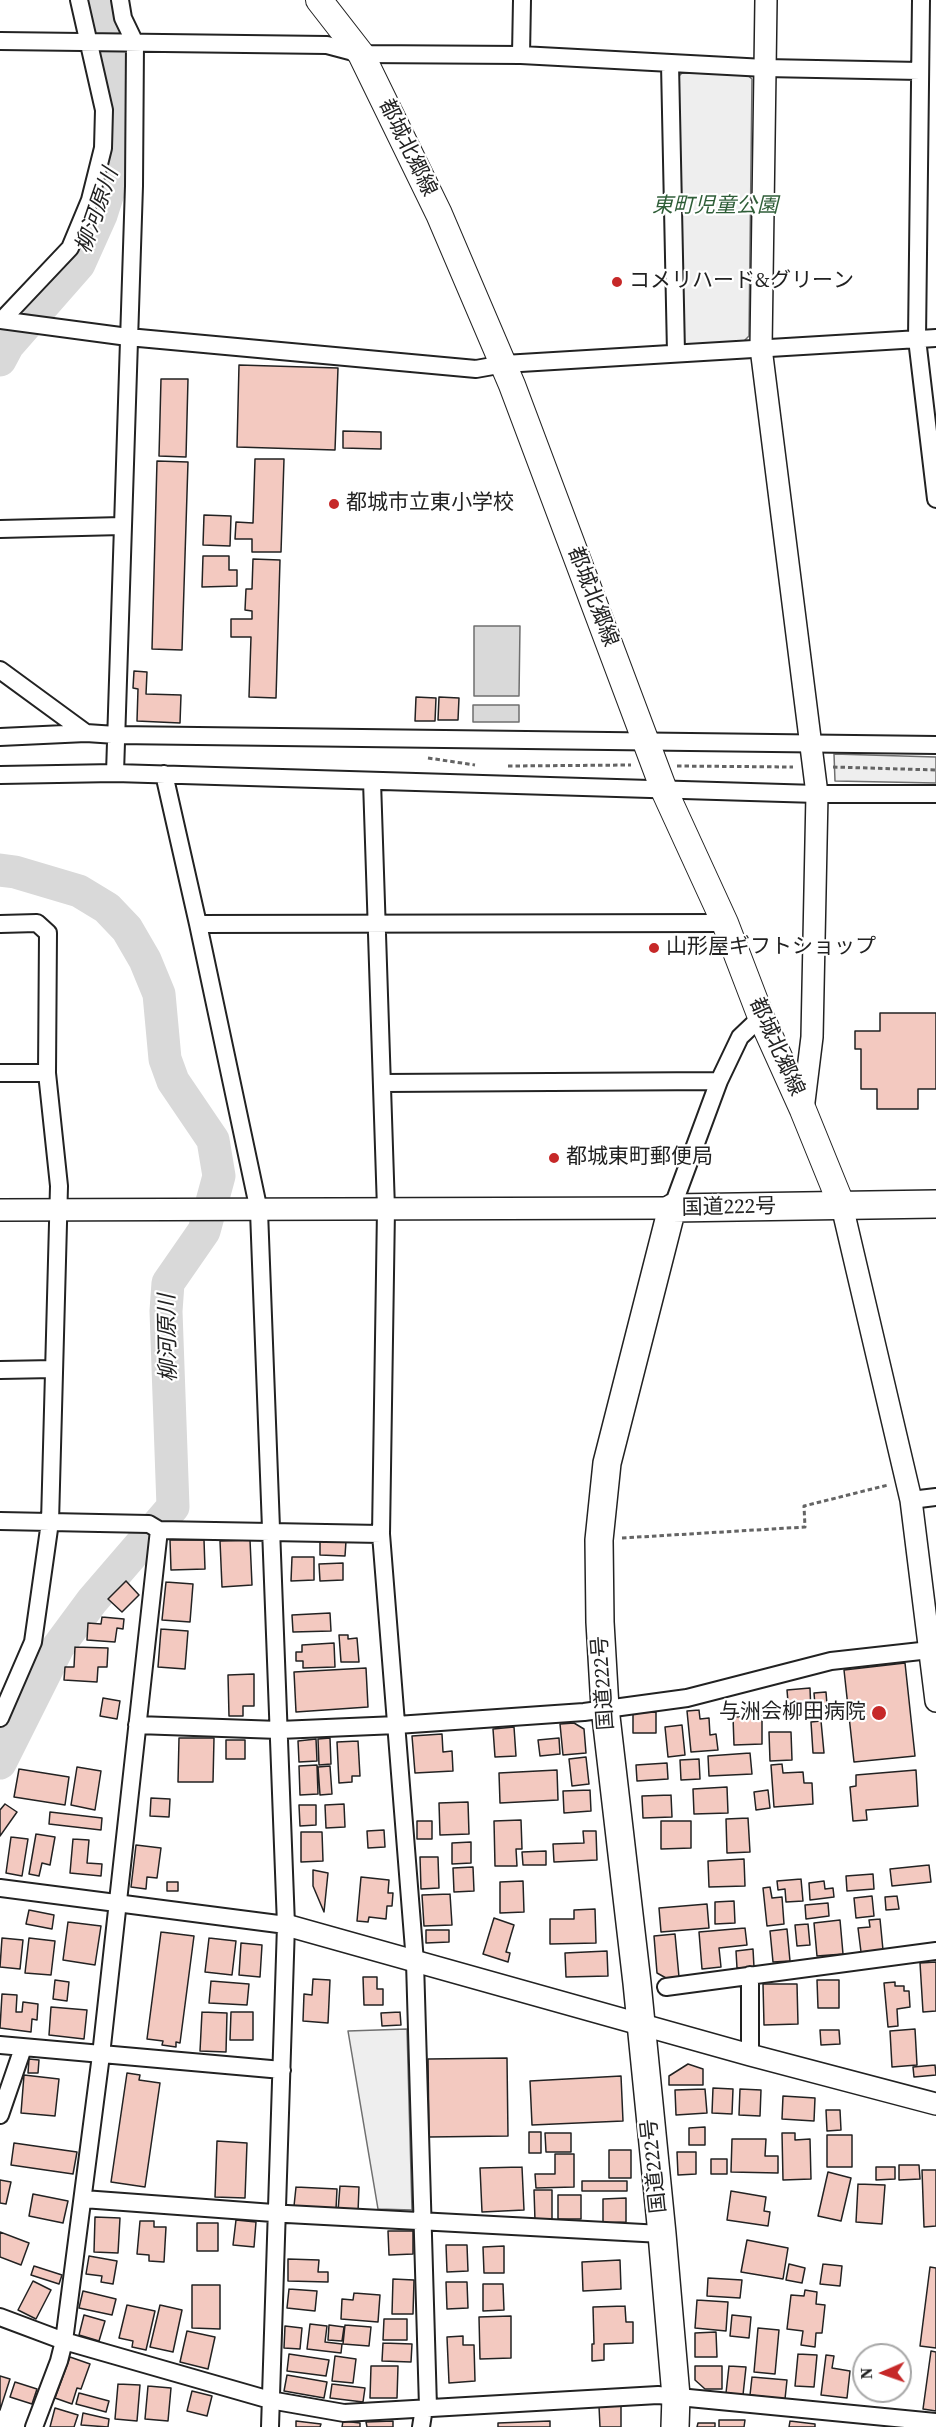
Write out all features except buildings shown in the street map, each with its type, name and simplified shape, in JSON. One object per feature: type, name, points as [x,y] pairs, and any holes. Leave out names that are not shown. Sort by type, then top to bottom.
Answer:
[{"type":"highway","name":"国道222号","points":[[675,2427],[676,2396],[662,2234],[605,1708],[600,1622],[599,1540],[607,1463],[672,1208],[936,1204]]},
{"type":"main road","name":"都城北郷線","points":[[319,0],[361,54],[439,214],[504,364],[664,790],[725,924],[761,1017],[803,1110],[842,1206]]},
{"type":"street","points":[[3,320],[70,248],[90,200],[103,148],[104,110],[79,0]]},
{"type":"street","points":[[115,772],[134,186],[128,43],[120,0]]},
{"type":"street","points":[[521,55],[522,0]]},
{"type":"street","points":[[766,0],[761,348],[817,795],[812,1037],[803,1110]]},
{"type":"street","points":[[921,0],[917,339],[936,499]]},
{"type":"street","points":[[0,41],[327,45],[361,54],[521,55],[765,68],[920,71]]},
{"type":"street","points":[[670,64],[676,353]]},
{"type":"street","points":[[3,320],[128,337],[476,369],[504,364],[936,338]]},
{"type":"street","points":[[0,529],[122,526]]},
{"type":"street","points":[[0,670],[86,733]]},
{"type":"street","points":[[0,737],[86,733],[936,745]]},
{"type":"street","points":[[0,775],[115,772],[817,795],[936,795]]},
{"type":"street","points":[[164,774],[259,1210],[286,1925],[270,2427]]},
{"type":"street","points":[[372,782],[386,1209],[381,1534],[415,1962],[426,2407],[421,2427]]},
{"type":"street","points":[[0,924],[38,923],[48,933],[47,1073],[59,1186],[50,1522],[33,1642],[0,1718]]},
{"type":"street","points":[[198,924],[725,924]]},
{"type":"street","points":[[0,1210],[672,1208],[718,1081],[740,1037],[761,1017]]},
{"type":"street","points":[[0,1073],[47,1073]]},
{"type":"street","points":[[383,1083],[718,1081]]},
{"type":"street","points":[[842,1206],[907,1479],[935,1688]]},
{"type":"street","points":[[0,1370],[54,1370]]},
{"type":"street","points":[[911,1500],[936,1497]]},
{"type":"street","points":[[0,1521],[381,1534]]},
{"type":"street","points":[[34,2427],[59,2361],[64,2341],[83,2199],[118,1905],[137,1725],[154,1527]]},
{"type":"street","points":[[137,1725],[279,1730],[397,1725],[605,1708],[687,1698],[831,1661],[930,1650]]},
{"type":"street","points":[[0,1888],[286,1925],[641,2025],[936,2104]]},
{"type":"street","points":[[666,1987],[936,1951]]},
{"type":"street","points":[[750,1975],[750,2055]]},
{"type":"street","points":[[0,2045],[282,2070]]},
{"type":"street","points":[[0,2115],[23,2048]]},
{"type":"street","points":[[83,2199],[422,2222],[662,2234]]},
{"type":"street","points":[[0,2317],[64,2341],[270,2400],[344,2413],[658,2395],[936,2422]]},
{"type":"path","points":[[673,765],[801,767]]},
{"type":"path","points":[[824,767],[936,770]]},
{"type":"path","points":[[599,1540],[805,1527],[804,1506],[907,1479]]},
{"type":"green space","name":"東町児童公園","points":[[682,73],[746,74],[752,79],[749,336],[744,341],[685,345],[680,340],[679,76]]},
{"type":"green space","points":[[834,754],[936,757],[936,783],[835,781]]},
{"type":"green space","points":[[407,2029],[412,2210],[378,2209],[348,2031]]},
{"type":"shaded area","points":[[474,626],[520,626],[519,696],[474,696]]},
{"type":"shaded area","points":[[473,705],[519,705],[519,722],[473,722]]},
{"type":"waterway","name":"柳河原川","points":[[0,360],[8,345],[79,264],[101,215],[115,171],[119,108],[108,44],[96,0]]},
{"type":"waterway","name":"柳河原川","points":[[0,870],[15,872],[79,891],[107,908],[127,929],[145,960],[159,994],[165,1059],[173,1081],[213,1140],[219,1176],[204,1231],[168,1283],[166,1311],[173,1507],[92,1601],[58,1647],[0,1763]]},
{"type":"place","name":"コメリハード&グリーン","points":[[617,282]]},
{"type":"place","name":"都城市立東小学校","points":[[334,504]]},
{"type":"place","name":"山形屋ギフトショップ","points":[[654,948]]},
{"type":"place","name":"都城東町郵便局","points":[[554,1158]]},
{"type":"place","name":"与洲会柳田病院","points":[[879,1713]]}]
